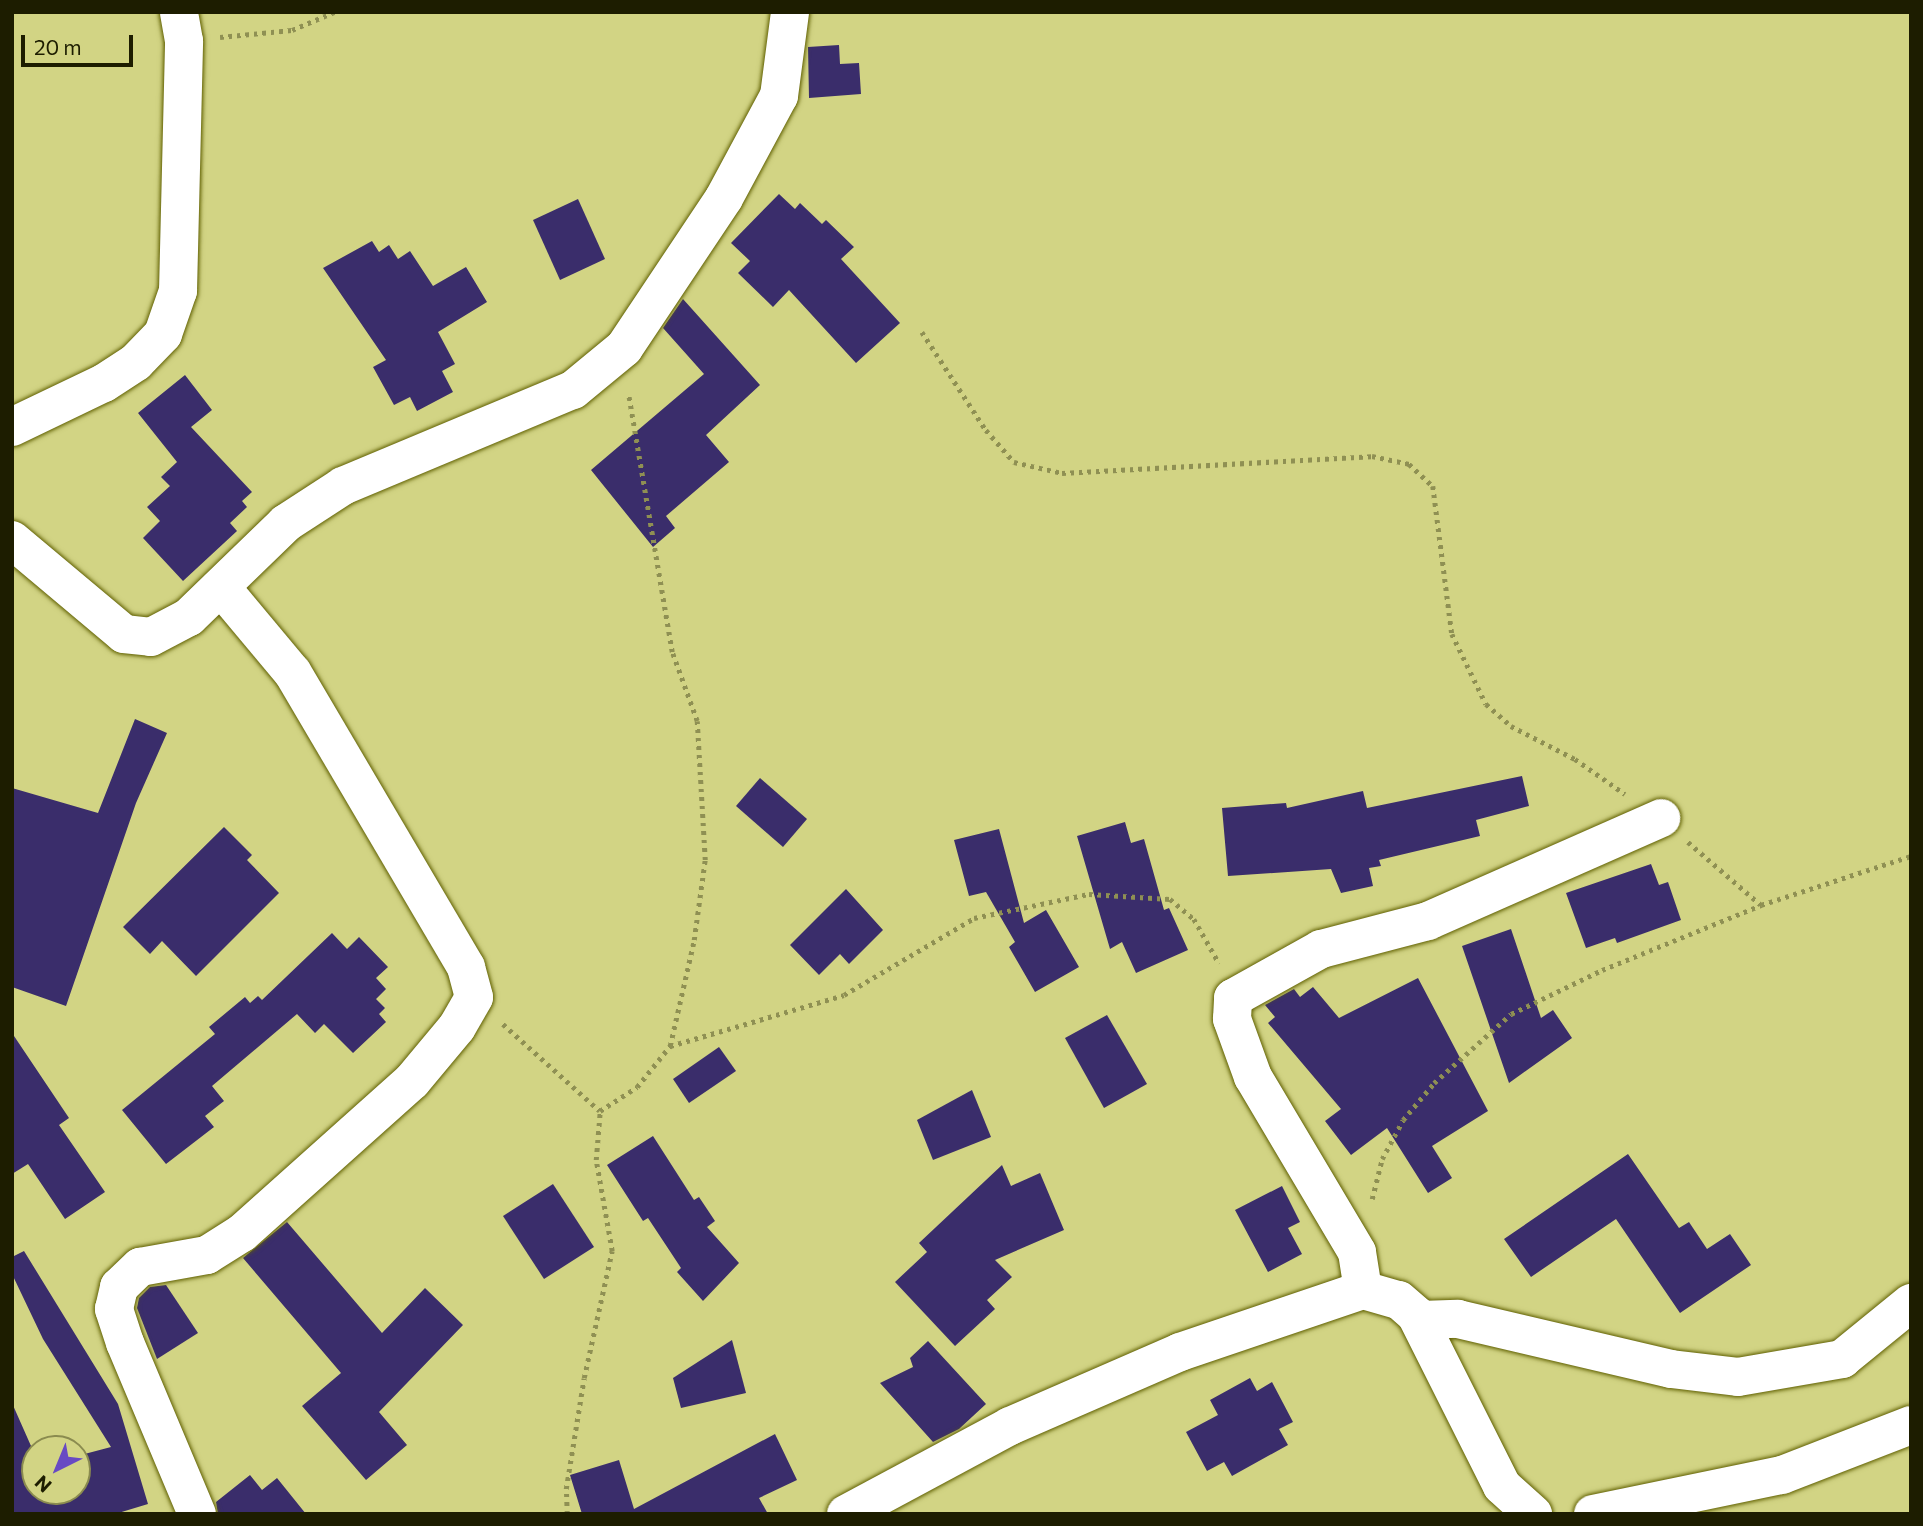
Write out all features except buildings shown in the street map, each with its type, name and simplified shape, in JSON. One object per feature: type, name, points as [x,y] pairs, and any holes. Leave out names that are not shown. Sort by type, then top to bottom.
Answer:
[{"type":"street","points":[[12,540],[124,634],[151,637],[189,617],[286,523],[343,485],[573,390],[624,348],[724,198],[779,96],[790,12]]},
{"type":"street","points":[[12,426],[104,383],[136,362],[163,334],[178,292],[181,27]]},
{"type":"street","points":[[197,1514],[125,1343],[114,1309],[119,1287],[140,1266],[207,1255],[253,1224],[412,1081],[457,1027],[474,997],[466,967],[292,672],[221,587]]},
{"type":"street","points":[[1363,1290],[1357,1252],[1253,1077],[1231,1019],[1230,1005],[1236,995],[1321,949],[1428,921],[1661,818]]},
{"type":"street","points":[[846,1514],[1010,1426],[1155,1363],[1363,1290],[1399,1300],[1419,1320],[1502,1486],[1533,1514]]},
{"type":"street","points":[[1419,1320],[1458,1319],[1671,1369],[1738,1377],[1842,1359],[1911,1303]]},
{"type":"street","points":[[1593,1514],[1782,1475],[1911,1425]]},
{"type":"path","points":[[181,27],[292,30],[334,12]]},
{"type":"path","points":[[922,332],[986,430],[1014,462],[1062,473],[1372,456],[1409,464],[1433,486],[1452,634],[1486,704],[1511,726],[1575,759],[1661,818],[1761,905]]},
{"type":"path","points":[[600,1111],[637,1087],[670,1046],[694,940],[705,860],[704,780],[697,722],[672,652],[632,425],[624,348]]},
{"type":"path","points":[[1357,1252],[1382,1159],[1403,1119],[1434,1083],[1511,1014],[1602,970],[1761,905],[1911,856]]},
{"type":"path","points":[[670,1046],[844,995],[974,918],[1088,894],[1170,899],[1194,919],[1236,995]]},
{"type":"path","points":[[474,997],[600,1111]]},
{"type":"path","points":[[567,1514],[566,1489],[584,1378],[612,1251],[596,1160],[600,1111]]}]
